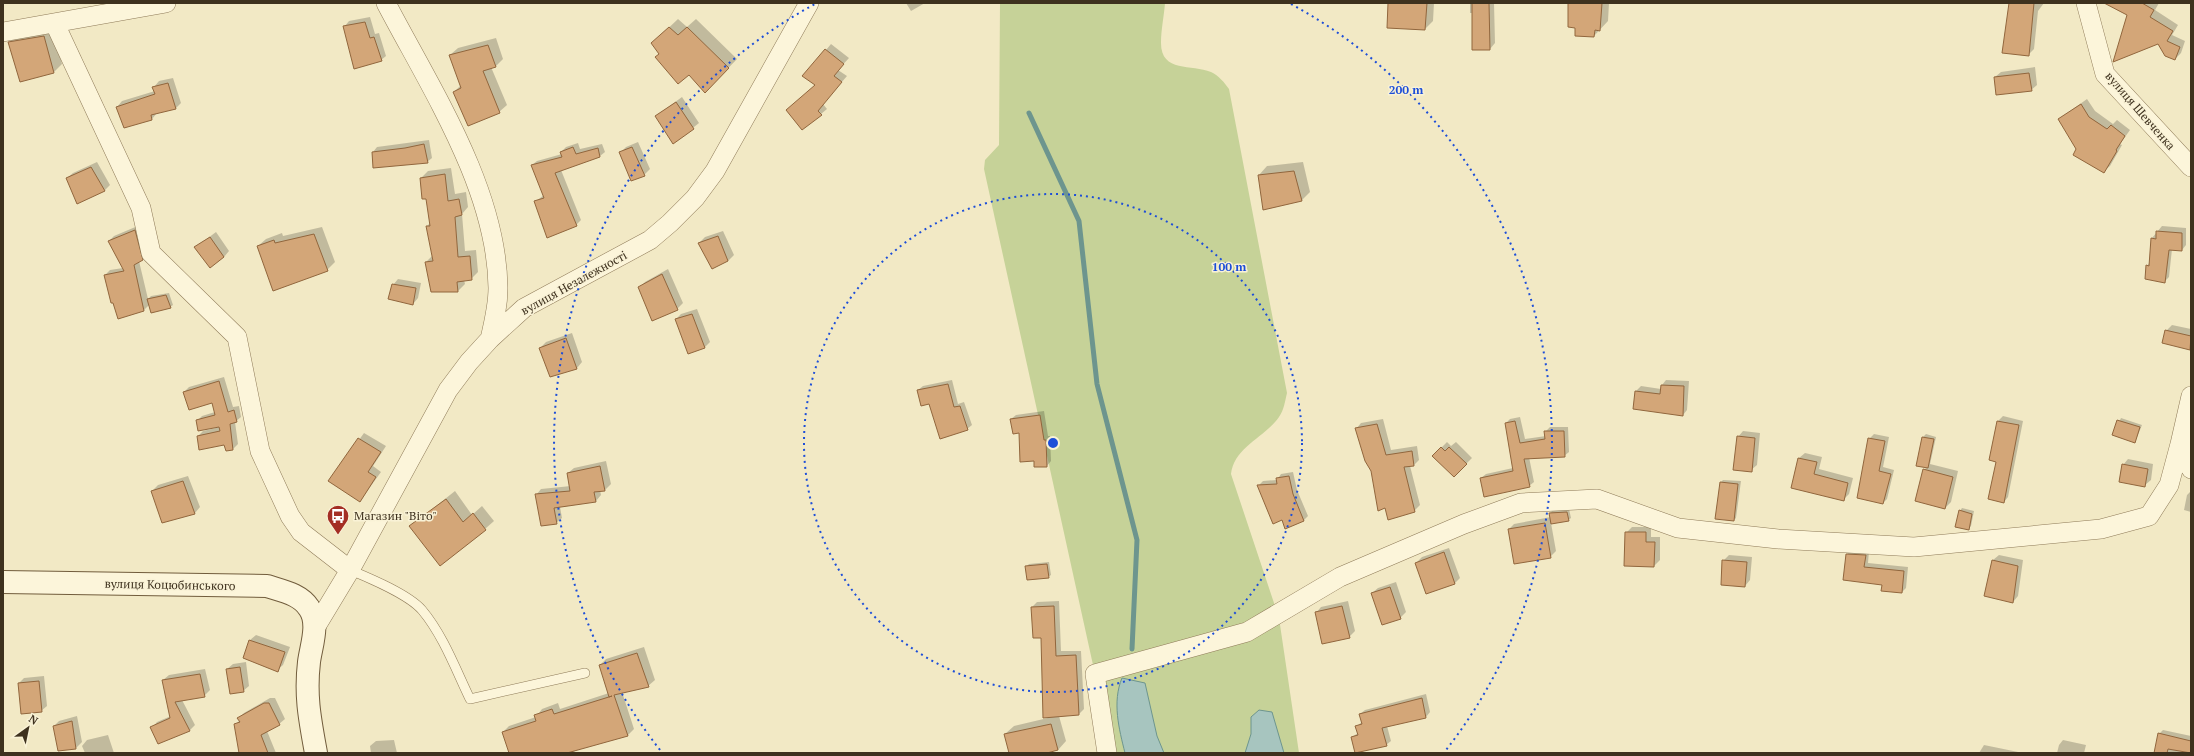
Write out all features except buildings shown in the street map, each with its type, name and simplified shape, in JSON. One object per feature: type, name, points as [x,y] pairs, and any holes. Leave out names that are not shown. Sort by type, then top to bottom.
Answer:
[{"type":"street","points":[[3,32],[55,24],[77,11],[166,3]]},
{"type":"street","points":[[386,3],[470,164],[492,232],[498,288],[497,310],[490,339]]},
{"type":"street","name":"вулиця Незалежності","points":[[316,753],[306,700],[309,662],[315,628],[350,570],[448,390],[490,339],[524,308],[650,240],[670,223],[694,198],[715,171],[809,3]]},
{"type":"street","name":"вулиця Шевченка","points":[[2086,3],[2105,74],[2191,167]]},
{"type":"street","points":[[55,24],[141,208],[151,253],[237,337],[260,451],[290,516],[301,532],[350,570]]},
{"type":"street","points":[[1107,753],[1095,674],[1247,632],[1340,577],[1464,524],[1521,503],[1597,499],[1678,528],[1778,539],[1914,547],[2101,529],[2149,516],[2169,485],[2191,396]]},
{"type":"street","points":[[2180,444],[2191,468]]},
{"type":"street","name":"вулиця Коцюбинського","points":[[3,582],[267,586],[296,595],[310,608],[315,628]]},
{"type":"lane","points":[[350,570],[389,587],[421,609],[438,634],[470,699],[585,673]]},
{"type":"green space","points":[[1000,3],[1165,3],[1161,43],[1162,53],[1166,59],[1179,66],[1211,72],[1221,79],[1229,89],[1287,393],[1279,417],[1244,449],[1233,465],[1231,474],[1279,618],[1299,753],[1107,753],[1095,674],[984,169],[985,160],[999,145]]},
{"type":"water","points":[[1122,678],[1145,683],[1157,736],[1164,753],[1125,753],[1119,725],[1117,706],[1117,696]]},
{"type":"water","points":[[1259,710],[1272,712],[1284,753],[1245,753],[1251,734],[1251,717]]},
{"type":"waterway","points":[[1029,113],[1079,221],[1097,384],[1137,540],[1132,649]]},
{"type":"place","name":"Магазин \"Віто\"","points":[[338,536]]}]
